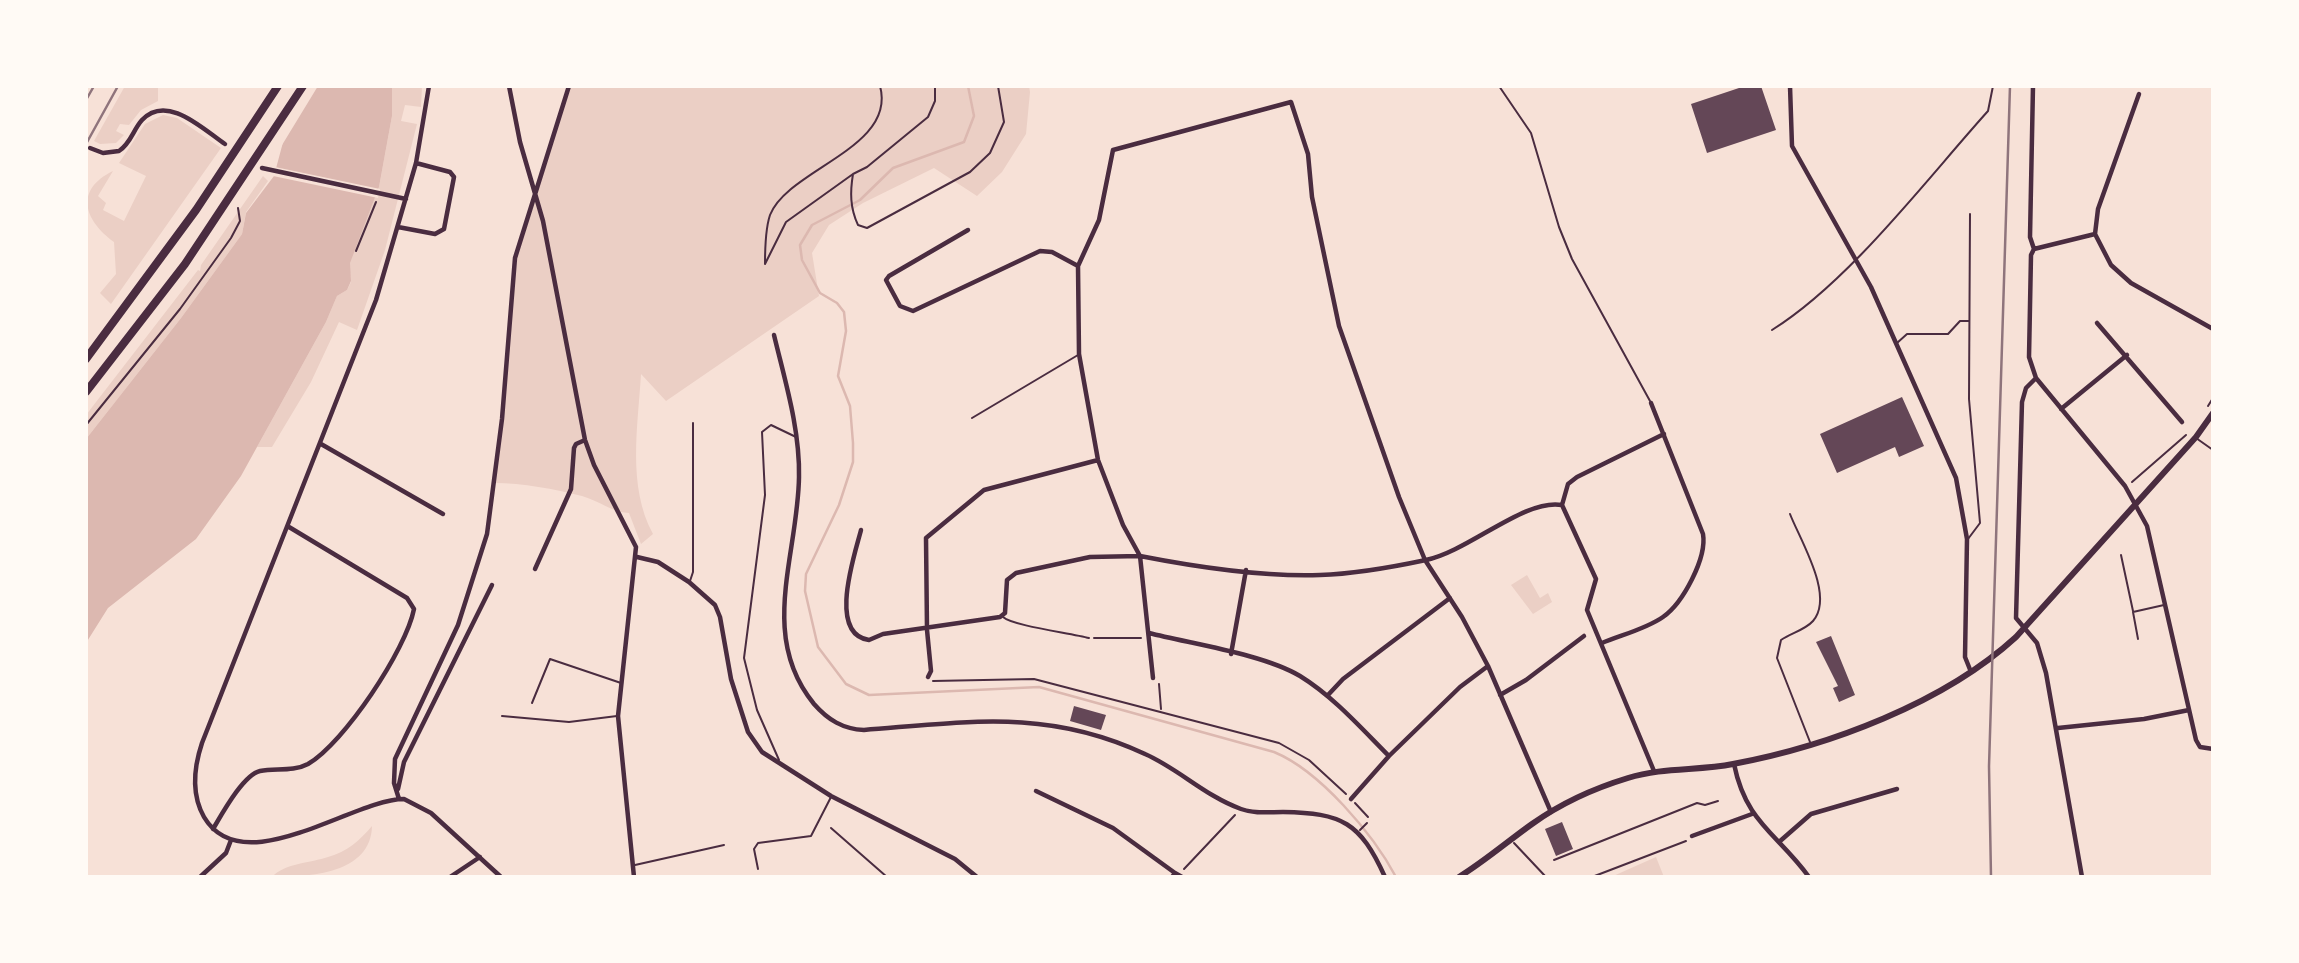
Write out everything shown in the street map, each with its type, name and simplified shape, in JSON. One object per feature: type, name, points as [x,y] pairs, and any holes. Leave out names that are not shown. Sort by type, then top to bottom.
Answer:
[{"type":"highway","points":[[86,359],[182,231],[278,86]]},
{"type":"highway","points":[[86,392],[177,274],[303,86]]},
{"type":"main road","points":[[1459,877],[1551,812],[1625,779],[1654,771],[1734,764],[1811,743],[1915,704],[1971,673],[1992,659],[2025,627],[2196,437],[2213,413]]},
{"type":"street","points":[[429,86],[415,163],[376,300],[198,755],[196,793],[203,815],[213,829],[231,840],[262,841],[335,822],[399,799],[420,805],[501,877]]},
{"type":"street","points":[[509,86],[536,196],[585,440],[605,487],[632,537],[637,557],[618,716],[634,877]]},
{"type":"street","points":[[398,789],[394,783],[395,759],[458,625],[487,534],[502,419],[511,282],[527,212],[536,196],[569,86]]},
{"type":"street","points":[[1790,86],[1792,146],[1856,257],[1956,478],[1967,539],[1965,657],[1971,673]]},
{"type":"street","points":[[2033,86],[2030,237],[2034,250]]},
{"type":"street","points":[[2139,94],[2098,209],[2095,234],[2112,265],[2131,283],[2213,329]]},
{"type":"street","points":[[1153,678],[1140,556],[1123,525],[1098,460],[1079,354],[1078,266],[1103,207],[1113,150],[1291,102],[1308,154],[1312,197],[1339,326],[1424,560],[1450,598],[1488,666],[1551,812]]},
{"type":"street","points":[[90,148],[103,153],[119,151],[145,118],[167,110],[181,115],[225,144]]},
{"type":"street","points":[[398,227],[435,234],[444,229],[454,177],[450,172],[415,163]]},
{"type":"street","points":[[263,169],[406,199]]},
{"type":"street","points":[[968,230],[889,276],[886,280],[900,306],[913,311],[1040,251],[1052,252],[1078,266]]},
{"type":"street","points":[[2095,234],[2034,250],[2031,255],[2029,357],[2036,378],[2125,486],[2147,526],[2189,710],[2200,747],[2213,749]]},
{"type":"street","points":[[2097,323],[2182,422]]},
{"type":"street","points":[[774,335],[797,438],[799,477],[782,627],[790,666],[810,699],[827,717],[845,726],[864,730],[984,719],[1046,723],[1144,753],[1202,790],[1240,808],[1337,817],[1357,832],[1385,877]]},
{"type":"street","points":[[2061,409],[2127,355]]},
{"type":"street","points":[[2036,378],[2026,388],[2022,402],[2016,618],[2037,643],[2058,728],[2082,877]]},
{"type":"street","points":[[1602,643],[1667,614],[1702,558],[1703,534],[1651,403]]},
{"type":"street","points":[[1654,771],[1586,605],[1596,579],[1562,505],[1568,484],[1577,477],[1664,434]]},
{"type":"street","points":[[535,569],[571,489],[574,449],[576,444],[585,440]]},
{"type":"street","points":[[321,444],[443,514]]},
{"type":"street","points":[[929,677],[931,671],[927,630],[926,538],[984,489],[1098,460]]},
{"type":"street","points":[[861,530],[845,599],[850,625],[859,636],[869,640],[883,634],[927,630],[1002,616],[1005,613],[1007,580],[1016,573],[1090,557],[1140,556],[1185,565],[1321,575],[1424,560],[1458,550],[1541,504],[1562,505]]},
{"type":"street","points":[[213,829],[251,775],[262,771],[295,769],[314,759],[357,713],[383,675],[411,623],[414,609],[407,598],[289,527]]},
{"type":"street","points":[[637,557],[658,562],[689,582],[715,606],[748,732],[762,752],[831,796],[955,859],[977,877]]},
{"type":"street","points":[[1231,654],[1246,570]]},
{"type":"street","points":[[399,799],[398,789],[404,762],[492,584]]},
{"type":"street","points":[[1328,695],[1343,679],[1450,598]]},
{"type":"street","points":[[1149,636],[1273,664],[1299,675],[1328,695],[1389,756]]},
{"type":"street","points":[[1500,695],[1526,680],[1584,636]]},
{"type":"street","points":[[1351,799],[1389,756],[1460,687],[1488,666]]},
{"type":"street","points":[[2058,728],[2144,719],[2189,710]]},
{"type":"street","points":[[1734,764],[1741,793],[1752,814],[1809,877]]},
{"type":"street","points":[[1779,842],[1811,814],[1897,789]]},
{"type":"street","points":[[1036,792],[1113,828],[1177,876]]},
{"type":"street","points":[[1692,836],[1752,814]]},
{"type":"street","points":[[200,877],[226,853],[231,840]]},
{"type":"street","points":[[450,877],[480,857]]},
{"type":"lane","points":[[1499,86],[1534,139],[1559,227],[1572,259],[1651,403]]},
{"type":"lane","points":[[1772,330],[1803,311],[1856,257],[1988,111],[1993,86]]},
{"type":"lane","points":[[1967,539],[1980,523],[1969,399],[1970,214]]},
{"type":"lane","points":[[1896,343],[1907,334],[1948,334],[1960,321],[1970,321]]},
{"type":"lane","points":[[972,418],[1079,354]]},
{"type":"lane","points":[[689,582],[693,572],[693,423]]},
{"type":"lane","points":[[778,764],[779,756],[766,732],[748,681],[744,647],[765,495],[762,432],[771,425],[777,425],[797,438]]},
{"type":"lane","points":[[2196,437],[2213,450]]},
{"type":"lane","points":[[1790,514],[1817,579],[1821,598],[1814,620],[1781,640],[1777,658],[1811,743]]},
{"type":"lane","points":[[2121,555],[2138,639]]},
{"type":"lane","points":[[2133,612],[2165,605]]},
{"type":"lane","points":[[1002,616],[1010,623],[1051,628],[1089,638]]},
{"type":"lane","points":[[532,703],[550,659],[622,683]]},
{"type":"lane","points":[[502,716],[569,722],[618,716]]},
{"type":"lane","points":[[758,869],[754,849],[758,843],[811,836],[831,796]]},
{"type":"lane","points":[[1360,830],[1367,823]]},
{"type":"lane","points":[[1511,839],[1546,877]]},
{"type":"lane","points":[[634,865],[724,845]]},
{"type":"path","points":[[880,86],[884,102],[880,116],[870,129],[795,189],[770,215],[765,264],[786,222],[867,167],[928,117],[935,101],[935,86]]},
{"type":"path","points":[[853,174],[850,198],[853,212],[858,225],[873,227],[970,172],[990,153],[1001,134],[1004,110],[998,86]]},
{"type":"path","points":[[356,250],[376,202]]},
{"type":"path","points":[[86,425],[180,309],[231,238],[240,221],[238,208]]},
{"type":"path","points":[[2208,407],[2213,398]]},
{"type":"path","points":[[2125,486],[2146,472],[2191,431]]},
{"type":"path","points":[[1089,638],[1149,636]]},
{"type":"path","points":[[929,677],[934,682],[1034,679],[1161,710],[1279,743],[1297,751],[1371,820]]},
{"type":"path","points":[[1153,678],[1161,685],[1161,710]]},
{"type":"path","points":[[1554,860],[1697,803],[1705,805],[1718,801]]},
{"type":"path","points":[[1177,876],[1240,808]]},
{"type":"path","points":[[831,828],[887,877]]},
{"type":"path","points":[[1592,877],[1692,836]]},
{"type":"shaded area","points":[[125,86],[158,86],[158,101],[141,110],[129,125],[120,124],[116,131],[124,135],[116,143],[100,144],[94,141]]},
{"type":"shaded area","points":[[298,86],[392,86],[392,116],[379,187],[350,263],[351,281],[347,290],[337,296],[326,322],[241,476],[196,539],[108,608],[86,643],[86,439],[181,318],[242,234],[246,213],[274,176]]},
{"type":"shaded area","points":[[392,86],[422,86],[421,107],[405,105],[401,121],[417,124],[385,250],[357,330],[339,322],[311,382],[272,447],[257,447],[326,322],[337,296],[347,290],[351,282],[349,263],[379,187],[392,116]]},
{"type":"shaded area","points":[[569,86],[1029,86],[1030,92],[1026,134],[1002,172],[977,196],[934,168],[863,203],[829,225],[812,253],[819,296],[666,401],[641,374],[637,476],[645,515],[653,534],[641,544],[629,513],[561,491],[494,483],[515,258]]},
{"type":"shaded area","points":[[163,115],[177,118],[221,148],[111,304],[100,293],[116,274],[114,242],[90,215],[88,196],[92,187],[113,171],[98,196],[106,203],[103,210],[124,221],[146,176],[119,163],[145,124]]},
{"type":"shaded area","points":[[263,176],[268,181],[246,212],[242,234],[181,318],[86,439],[86,415],[198,270],[200,271],[201,265]]},
{"type":"shaded area","points":[[1527,575],[1540,598],[1548,593],[1552,602],[1533,614],[1511,585]]},
{"type":"shaded area","points":[[372,826],[369,842],[361,854],[350,863],[320,874],[272,877],[291,866],[335,855],[347,849]]},
{"type":"shaded area","points":[[1656,857],[1664,877],[1611,877]]},
{"type":"pier","points":[[294,86],[318,86],[279,150],[276,147]]},
{"type":"pier","points":[[275,167],[380,189],[378,198],[273,176]]},
{"type":"building","points":[[1745,86],[1761,86],[1776,130],[1707,153],[1691,104]]},
{"type":"building","points":[[1902,397],[1924,446],[1899,457],[1895,447],[1837,473],[1820,434]]},
{"type":"building","points":[[1831,636],[1855,695],[1839,702],[1833,688],[1838,686],[1816,642]]},
{"type":"building","points":[[1074,706],[1106,715],[1101,730],[1070,721]]},
{"type":"building","points":[[1562,822],[1573,849],[1556,856],[1545,829]]},
{"type":"waterway","points":[[968,86],[974,116],[964,142],[893,168],[860,200],[812,225],[800,245],[802,260],[820,293],[837,303],[844,312],[846,331],[838,376],[850,406],[853,443],[853,462],[839,505],[806,574],[805,591],[818,647],[846,684],[869,695],[1039,687],[1274,752],[1309,773],[1344,806],[1374,842],[1396,877]]},
{"type":"railway","points":[[86,100],[94,86]]},
{"type":"railway","points":[[86,144],[118,86]]},
{"type":"railway","points":[[1991,877],[1989,766],[2010,86]]}]
